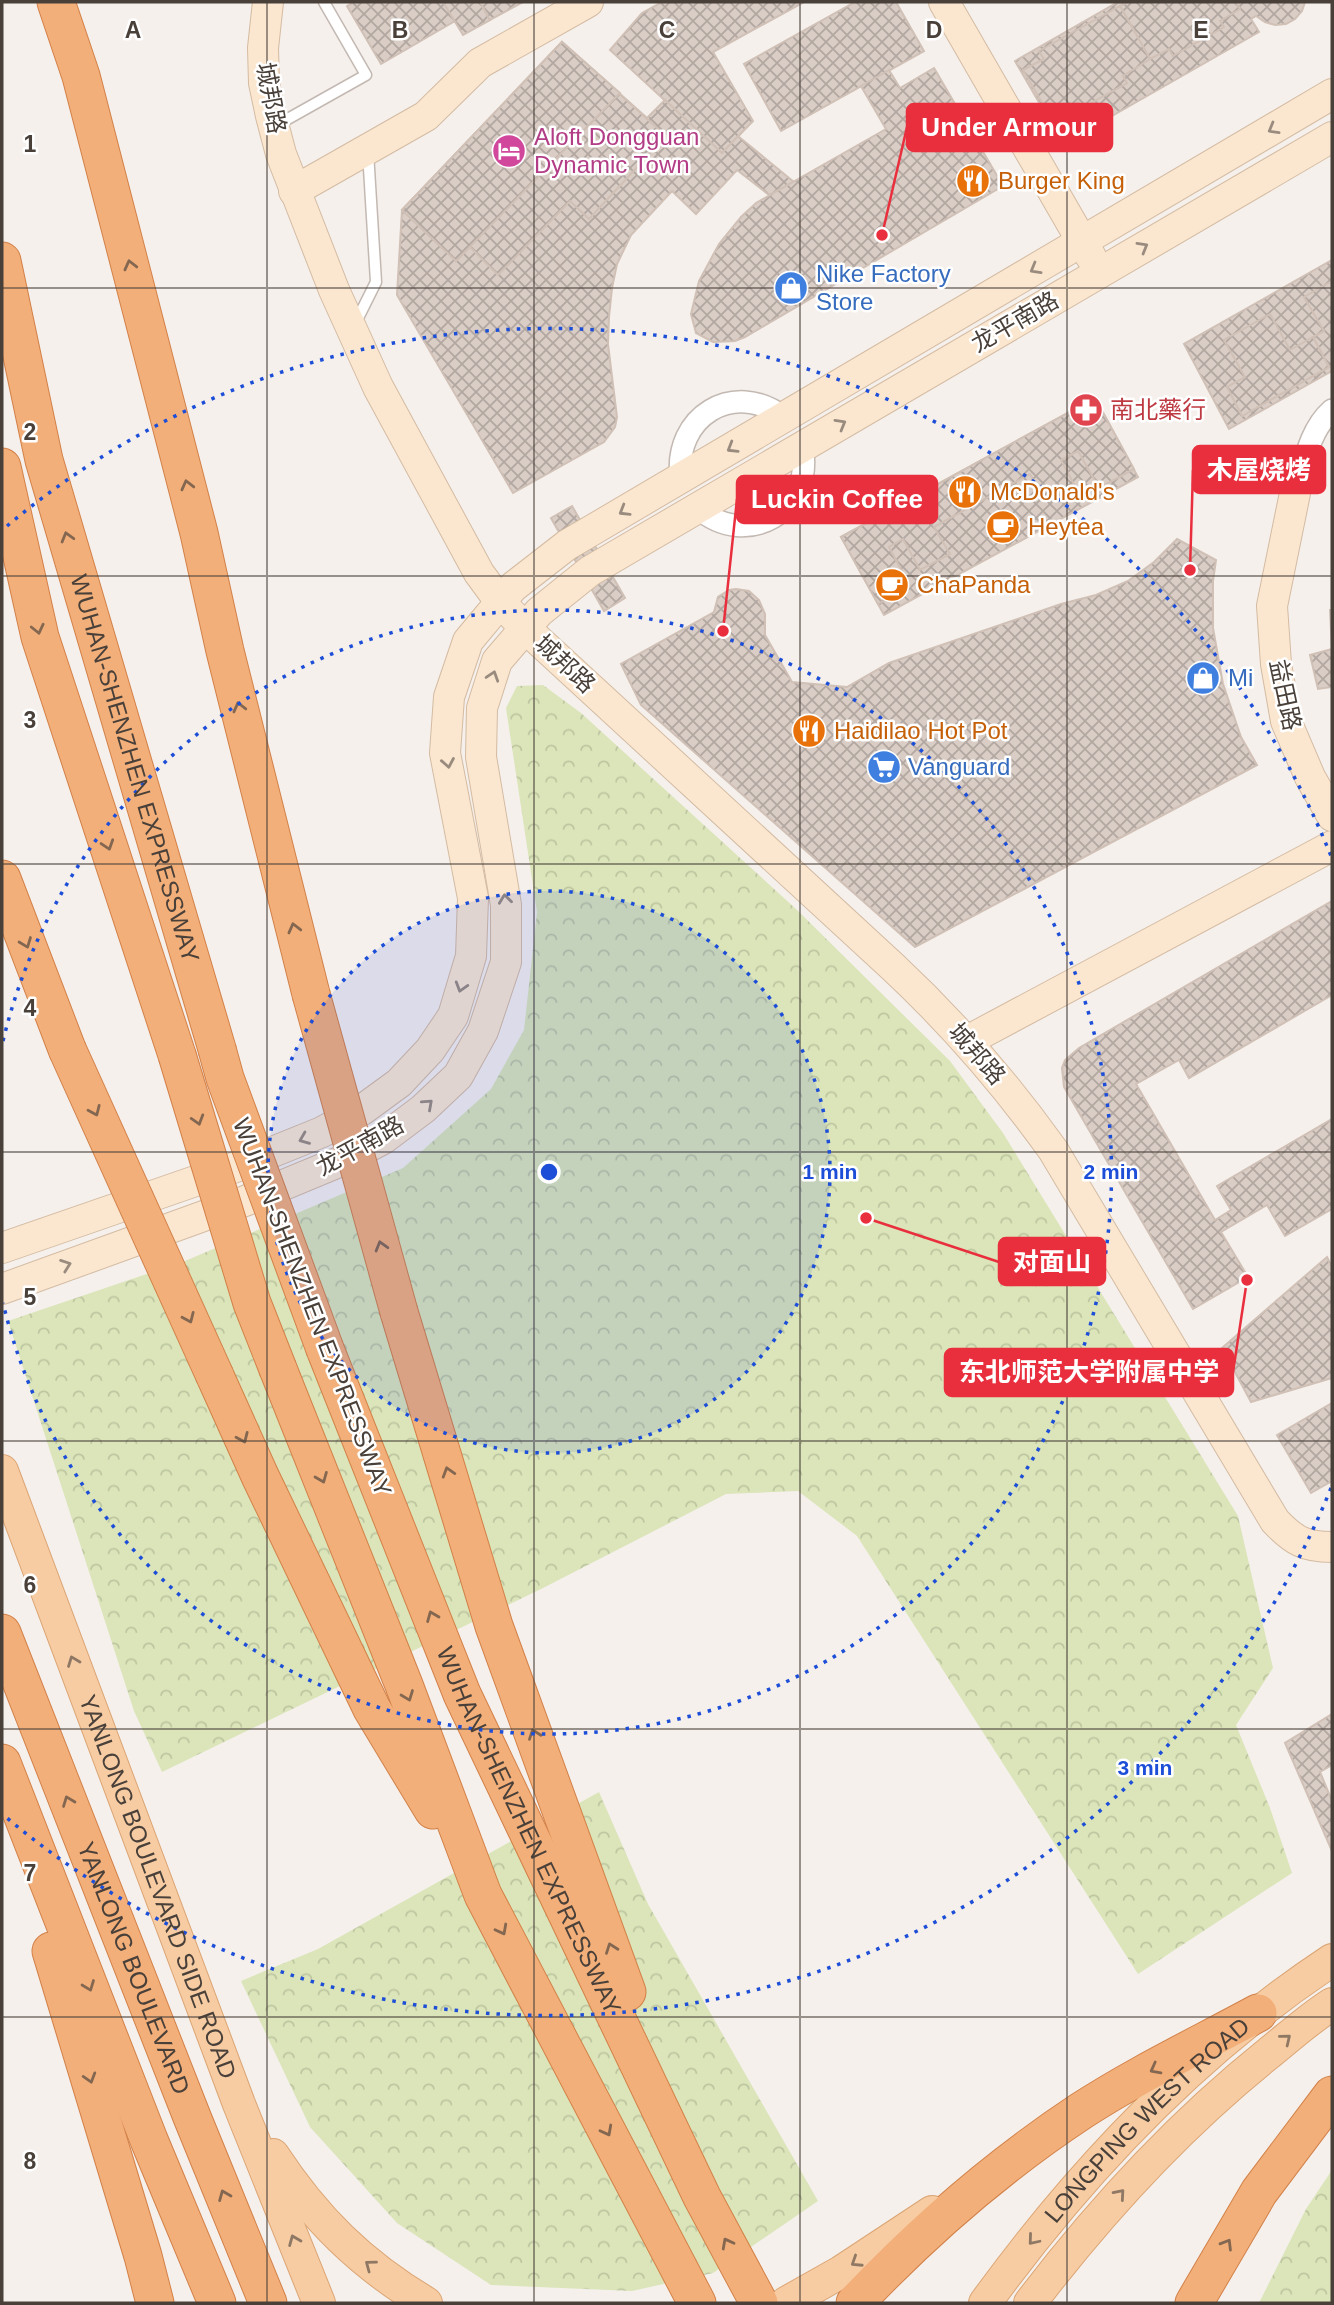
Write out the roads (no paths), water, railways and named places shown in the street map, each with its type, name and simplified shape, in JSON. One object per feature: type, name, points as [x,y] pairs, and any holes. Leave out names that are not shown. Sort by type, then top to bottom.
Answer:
[{"type":"highway","points":[[56,2],[81,76],[189,493],[225,651],[311,994],[400,1312],[494,1626],[702,2197]]},
{"type":"highway","name":"WUHAN-SHENZHEN EXPRESSWAY","points":[[2,261],[44,460],[225,1078],[325,1349],[462,1694],[702,2197],[759,2303]]},
{"type":"highway","name":"WUHAN-SHENZHEN EXPRESSWAY","points":[[2,467],[40,638],[177,1055],[252,1303],[484,1895],[697,2303]]},
{"type":"highway","points":[[2,880],[67,1049],[323,1606],[372,1709],[484,1895]]},
{"type":"highway","name":"YANLONG BOULEVARD","points":[[2,1633],[268,2303]]},
{"type":"highway","name":"YANLONG BOULEVARD","points":[[2,1763],[149,2140],[217,2303]]},
{"type":"highway","points":[[2,1778],[40,1914],[144,2256],[155,2303]]},
{"type":"highway","points":[[855,2303],[942,2218],[1015,2157],[1133,2080],[1258,2013]]},
{"type":"highway","points":[[1194,2303],[1259,2192],[1332,2095]]},
{"type":"main road","name":"城邦路","points":[[268,2],[263,48],[264,83],[274,127],[295,191],[378,387],[479,573],[500,603],[525,628],[893,967],[967,1041],[1053,1150],[1275,1521],[1290,1536],[1312,1547],[1332,1546]]},
{"type":"main road","points":[[295,191],[426,116],[480,63],[588,2]]},
{"type":"main road","points":[[944,2],[1100,272]]},
{"type":"main road","name":"龙平南路","points":[[2,1248],[233,1168],[322,1132],[362,1110],[398,1083],[430,1050],[453,1016],[471,956],[472,898],[445,753],[450,697],[468,641],[513,587],[567,545],[1332,94]]},
{"type":"main road","name":"龙平南路","points":[[2,1289],[245,1201],[339,1162],[383,1139],[423,1109],[458,1076],[483,1031],[506,962],[506,905],[481,757],[482,708],[497,661],[539,612],[590,571],[1332,137]]},
{"type":"main road","name":"益田路","points":[[1295,493],[1272,606],[1276,664],[1286,721],[1310,777],[1332,816]]},
{"type":"main road","points":[[967,1041],[1332,846]]},
{"type":"main road","name":"YANLONG BOULEVARD SIDE ROAD","points":[[2,1471],[239,2104],[319,2303]]},
{"type":"main road","name":"LONGPING WEST ROAD","points":[[985,2303],[1018,2257],[1081,2182],[1200,2063],[1258,2013],[1332,1960]]},
{"type":"main road","name":"LONGPING WEST ROAD","points":[[1030,2303],[1062,2260],[1126,2187],[1191,2120],[1252,2066],[1332,2004]]},
{"type":"main road","points":[[239,2104],[301,2194],[334,2234],[382,2274],[426,2303]]},
{"type":"main road","points":[[786,2303],[841,2272],[1015,2157]]},
{"type":"street","points":[[681,478],[679,466],[682,444],[693,425],[709,411],[730,403],[751,402],[772,409],[783,417]]},
{"type":"street","points":[[1295,493],[1312,439],[1324,417],[1332,410]]},
{"type":"street","points":[[698,508],[706,516],[724,524],[744,527],[763,523],[780,513],[794,499],[802,481],[805,462],[802,447]]},
{"type":"lane","points":[[274,127],[366,75],[324,2]]},
{"type":"lane","points":[[352,330],[376,282],[368,149]]},
{"type":"place","name":"Aloft Dongguan Dynamic Town","points":[[509,151]]},
{"type":"place","name":"Burger King","points":[[973,181]]},
{"type":"place","name":"Under Armour","points":[[882,235]]},
{"type":"place","name":"Nike Factory Store","points":[[791,288]]},
{"type":"place","name":"南北藥行","points":[[1086,410]]},
{"type":"place","name":"McDonald's","points":[[965,492]]},
{"type":"place","name":"Heytea","points":[[1003,527]]},
{"type":"place","name":"木屋烧烤","points":[[1190,570]]},
{"type":"place","name":"ChaPanda","points":[[892,585]]},
{"type":"place","name":"Luckin Coffee","points":[[723,631]]},
{"type":"place","name":"Mi","points":[[1203,678]]},
{"type":"place","name":"Haidilao Hot Pot","points":[[809,731]]},
{"type":"place","name":"Vanguard","points":[[884,767]]},
{"type":"place","name":"对面山","points":[[866,1218]]},
{"type":"place","name":"东北师范大学附属中学","points":[[1247,1280]]}]
